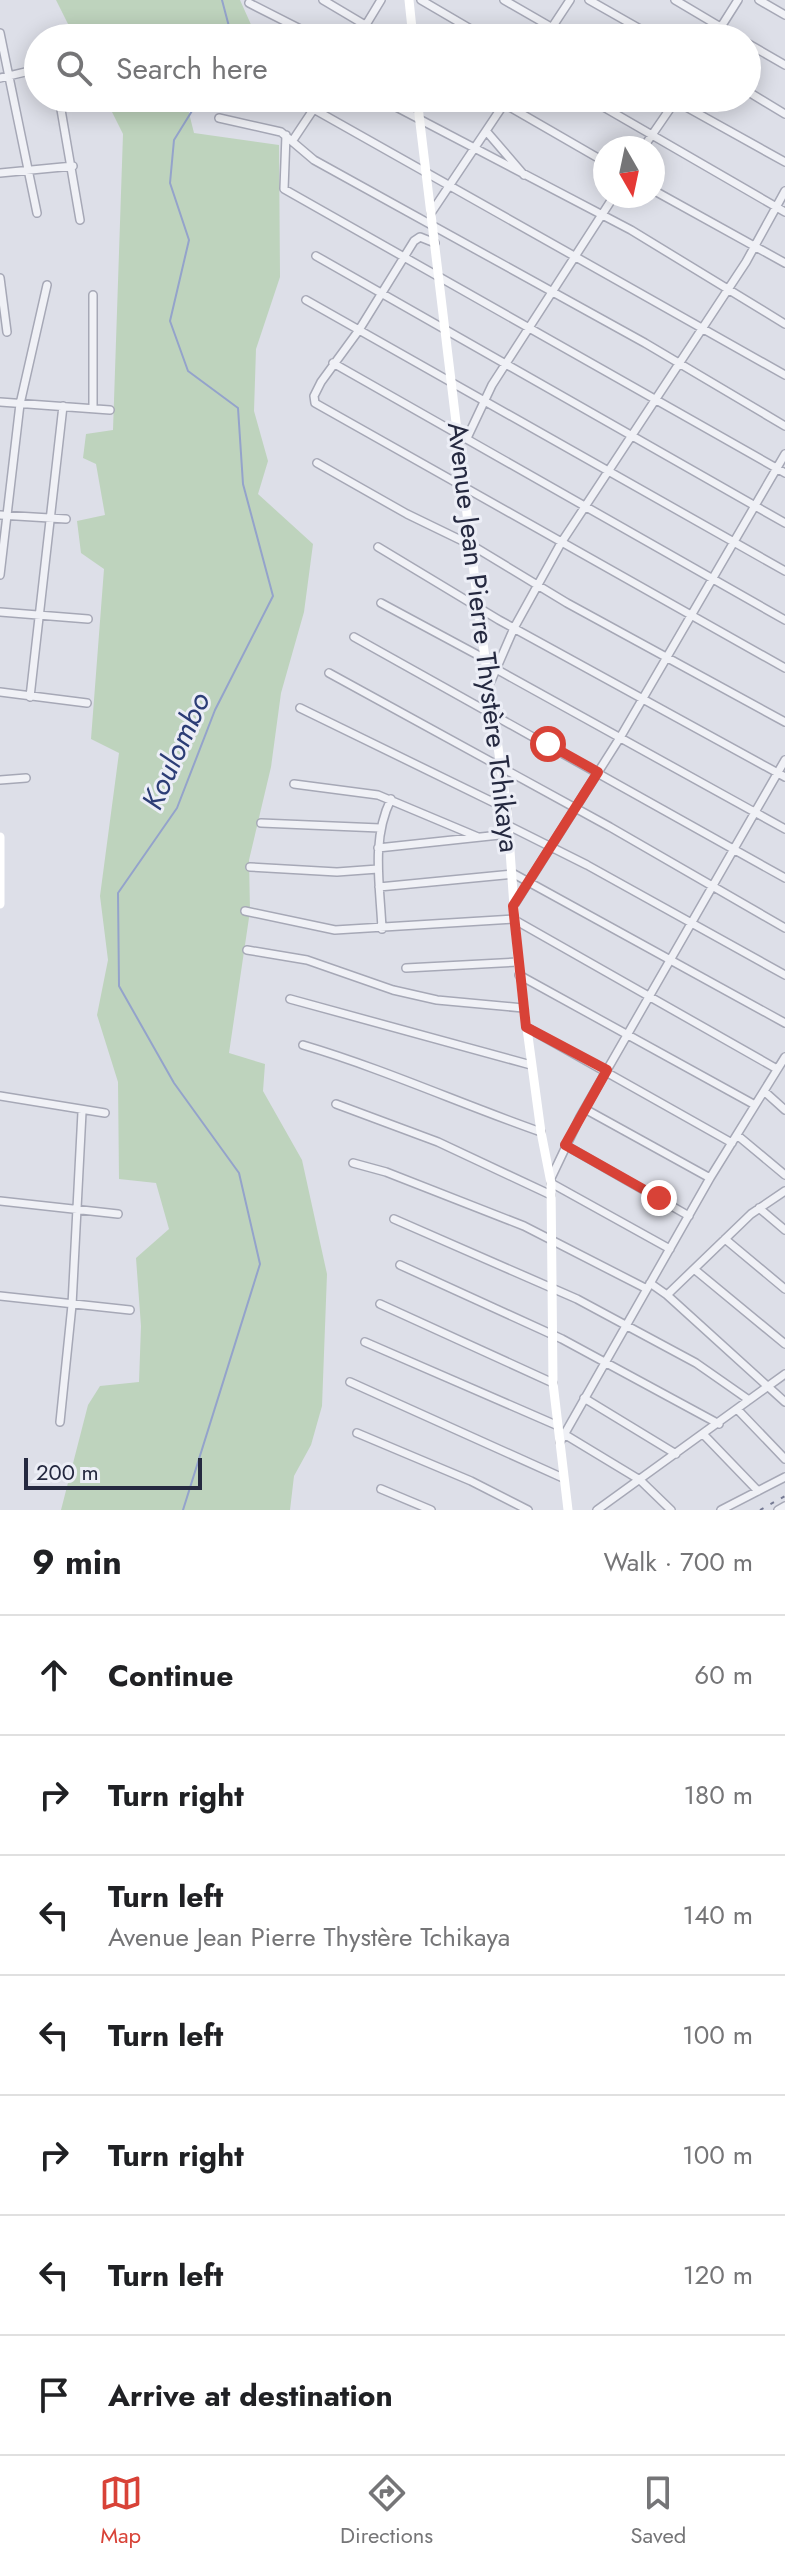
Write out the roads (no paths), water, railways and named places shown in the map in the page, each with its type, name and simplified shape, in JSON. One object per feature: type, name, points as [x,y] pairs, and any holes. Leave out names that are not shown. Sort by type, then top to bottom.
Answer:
[{"type":"street","points":[[323,0],[363,24]]},
{"type":"street","points":[[367,24],[381,0]]},
{"type":"street","points":[[409,0],[412,24]]},
{"type":"street","points":[[421,0],[462,24]]},
{"type":"street","points":[[504,0],[547,24]]},
{"type":"street","points":[[554,24],[570,0]]},
{"type":"street","points":[[589,0],[631,24]]},
{"type":"street","points":[[675,0],[716,24]]},
{"type":"street","points":[[723,24],[738,0]]},
{"type":"street","points":[[759,0],[785,15]]},
{"type":"street","points":[[249,3],[290,24]]},
{"type":"street","points":[[0,33],[4,77],[37,213]]},
{"type":"street","points":[[761,51],[785,65]]},
{"type":"street","points":[[4,77],[24,72]]},
{"type":"street","points":[[761,99],[785,114]]},
{"type":"street","points":[[62,112],[80,220]]},
{"type":"street","points":[[312,112],[290,138],[283,187],[785,473]]},
{"type":"street","points":[[322,112],[785,375]]},
{"type":"street","points":[[405,112],[601,216],[727,287],[785,324]]},
{"type":"street","name":"Avenue Jean Pierre Thystère Tchikaya","points":[[418,112],[452,379],[463,436],[479,608],[507,809],[514,874],[513,919],[523,1008],[551,1181],[553,1383],[568,1510]]},
{"type":"street","points":[[431,213],[499,112]]},
{"type":"street","points":[[524,112],[593,155]]},
{"type":"street","points":[[612,112],[653,136],[667,112]]},
{"type":"street","points":[[697,112],[785,162]]},
{"type":"street","points":[[219,118],[290,138],[314,160],[552,290],[785,426]]},
{"type":"street","points":[[487,132],[518,164],[524,176]]},
{"type":"street","points":[[665,143],[785,212]]},
{"type":"street","points":[[0,173],[73,166]]},
{"type":"street","points":[[491,681],[514,628],[561,543],[746,262],[785,191]]},
{"type":"street","points":[[665,196],[754,243],[785,263]]},
{"type":"street","points":[[463,436],[506,363],[606,208]]},
{"type":"street","points":[[435,243],[426,237],[417,238],[359,330],[315,392],[315,403],[785,668]]},
{"type":"street","points":[[316,256],[785,523]]},
{"type":"street","points":[[0,278],[7,332]]},
{"type":"street","points":[[0,575],[3,515],[20,404],[47,285]]},
{"type":"street","points":[[93,295],[93,408]]},
{"type":"street","points":[[306,300],[452,379],[785,571]]},
{"type":"street","points":[[333,363],[785,620]]},
{"type":"street","points":[[0,402],[110,410]]},
{"type":"street","points":[[30,697],[63,406]]},
{"type":"street","points":[[513,906],[553,848],[621,736],[785,454]]},
{"type":"street","points":[[317,463],[407,514],[473,546],[785,722]]},
{"type":"street","points":[[3,515],[66,519]]},
{"type":"street","points":[[378,547],[514,628],[781,774]]},
{"type":"street","points":[[381,603],[487,660]]},
{"type":"street","points":[[0,612],[88,619]]},
{"type":"street","points":[[354,637],[785,878]]},
{"type":"street","points":[[496,669],[785,829]]},
{"type":"street","points":[[329,673],[785,928]]},
{"type":"street","points":[[0,692],[87,703]]},
{"type":"street","points":[[300,708],[507,809]]},
{"type":"street","points":[[670,1249],[551,1181],[565,1145],[585,1109],[754,812],[781,774],[785,760]]},
{"type":"street","points":[[0,780],[26,778]]},
{"type":"street","points":[[294,784],[357,791],[391,799],[478,837]]},
{"type":"street","points":[[382,929],[378,848],[380,828],[391,799]]},
{"type":"street","points":[[261,823],[380,828]]},
{"type":"street","points":[[378,848],[478,837],[509,830],[553,848],[785,975]]},
{"type":"street","points":[[0,837],[0,904]]},
{"type":"street","points":[[250,867],[337,872],[378,869]]},
{"type":"street","points":[[379,887],[514,874],[785,1023]]},
{"type":"street","points":[[245,911],[288,917],[326,929],[382,929],[513,919],[777,1069]]},
{"type":"street","points":[[247,950],[307,960],[393,990],[437,1000],[523,1008]]},
{"type":"street","points":[[406,968],[518,962]]},
{"type":"street","points":[[519,975],[755,1105]]},
{"type":"street","points":[[290,999],[531,1065]]},
{"type":"street","points":[[526,1027],[732,1143]]},
{"type":"street","points":[[303,1045],[360,1062],[448,1100],[541,1132]]},
{"type":"street","points":[[671,1510],[640,1480],[561,1439],[710,1178],[785,1057]]},
{"type":"street","points":[[764,1091],[785,1110]]},
{"type":"street","points":[[0,1096],[82,1112],[105,1113]]},
{"type":"street","points":[[336,1104],[438,1142],[551,1195]]},
{"type":"street","points":[[585,1109],[710,1178]]},
{"type":"street","points":[[60,1422],[72,1305],[82,1112]]},
{"type":"street","points":[[737,1135],[785,1175]]},
{"type":"street","points":[[565,1145],[689,1216]]},
{"type":"street","points":[[353,1163],[386,1172],[552,1238],[667,1295],[785,1402]]},
{"type":"street","points":[[667,1295],[759,1208],[785,1191]]},
{"type":"street","points":[[0,1201],[118,1214]]},
{"type":"street","points":[[759,1208],[785,1230]]},
{"type":"street","points":[[394,1219],[553,1288],[627,1325],[707,1370],[749,1400]]},
{"type":"street","points":[[725,1239],[785,1289]]},
{"type":"street","points":[[400,1265],[553,1335],[719,1424]]},
{"type":"street","points":[[694,1269],[785,1344]]},
{"type":"street","points":[[0,1296],[130,1310]]},
{"type":"street","points":[[380,1304],[553,1383]]},
{"type":"street","points":[[365,1342],[556,1425]]},
{"type":"street","points":[[597,1510],[608,1507],[785,1374]]},
{"type":"street","points":[[350,1382],[563,1478]]},
{"type":"street","points":[[584,1398],[676,1454]]},
{"type":"street","points":[[737,1409],[785,1459]]},
{"type":"street","points":[[357,1433],[471,1481],[528,1510]]},
{"type":"street","points":[[704,1435],[758,1491]]},
{"type":"street","points":[[721,1510],[785,1477]]},
{"type":"street","points":[[381,1489],[431,1510]]},
{"type":"street","points":[[778,1510],[785,1506]]},
{"type":"waterway","name":"Koulombo","points":[[222,0],[228,24]]},
{"type":"waterway","name":"Koulombo","points":[[183,1510],[260,1264],[239,1173],[174,1083],[119,986],[118,893],[177,808],[215,710],[273,596],[243,484],[238,408],[188,371],[170,321],[189,240],[170,183],[174,140],[191,112]]},
{"type":"railway","points":[[760,1510],[785,1496]]}]
